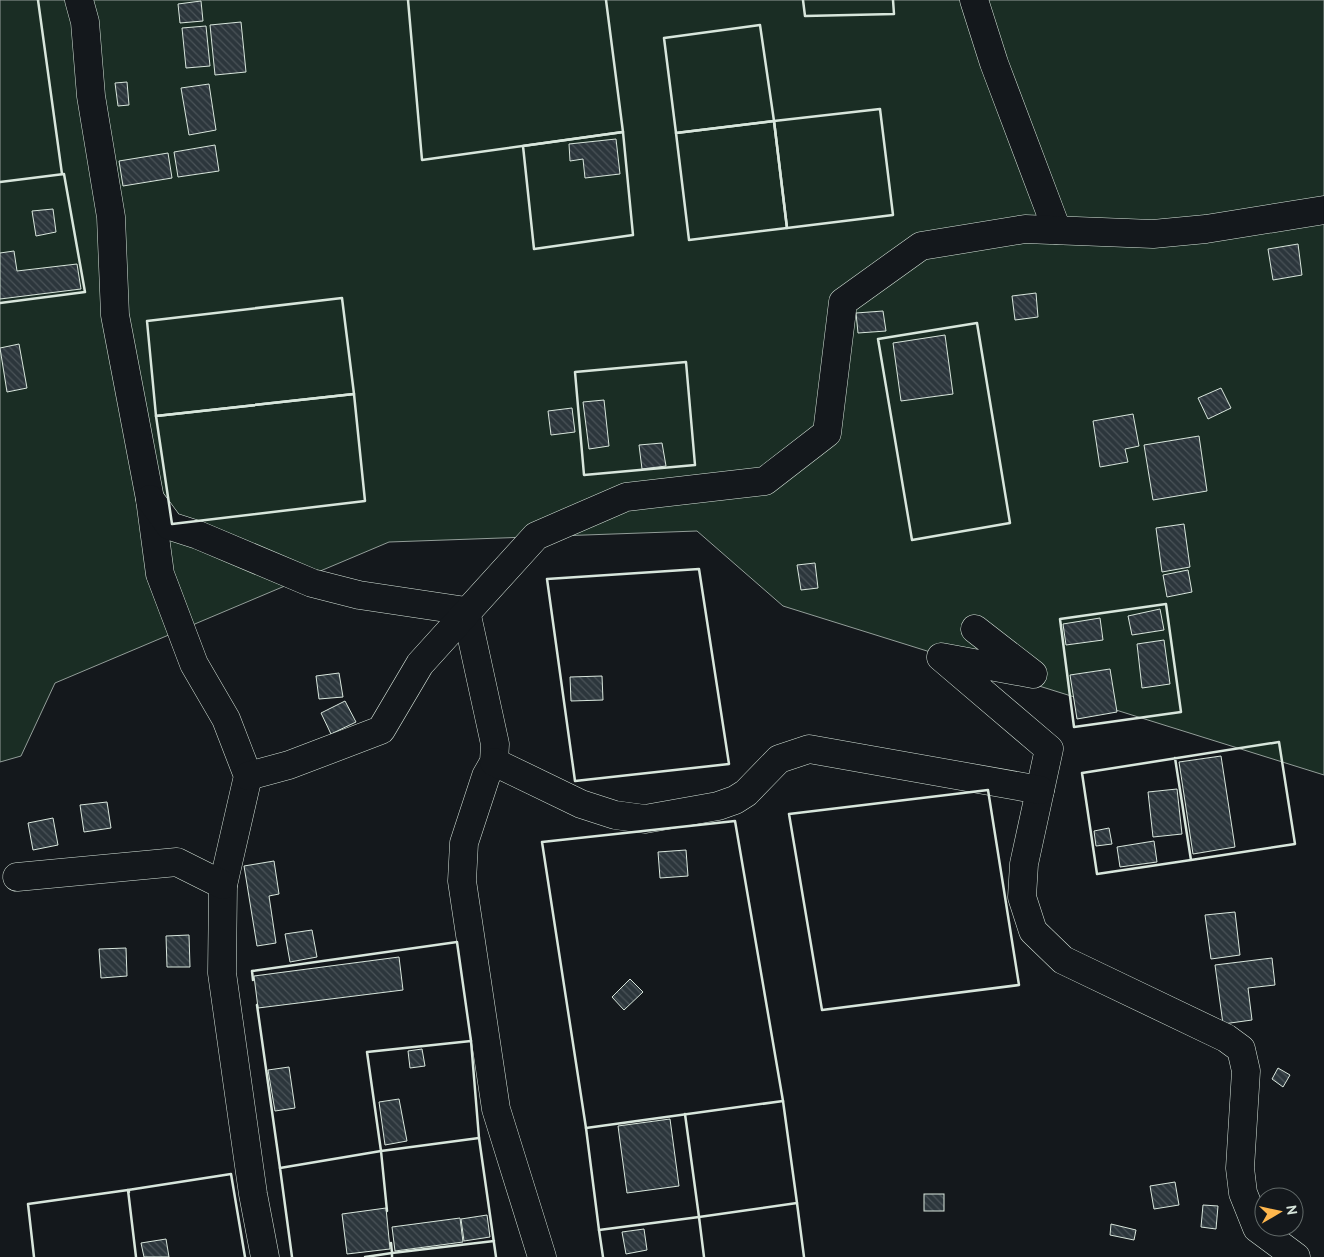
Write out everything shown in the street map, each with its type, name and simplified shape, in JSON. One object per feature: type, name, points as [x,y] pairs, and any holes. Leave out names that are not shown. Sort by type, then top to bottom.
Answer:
[{"type":"street","points":[[79,0],[85,22],[91,96],[111,217],[115,315],[150,499],[163,583],[194,664],[226,719],[248,776],[223,885],[222,973],[253,1194],[265,1257]]},
{"type":"street","points":[[974,0],[994,64],[1057,230]]},
{"type":"street","points":[[248,776],[290,765],[381,730],[420,664],[466,611],[536,536],[626,497],[765,481],[827,434],[843,302],[921,246],[1025,229],[1153,234],[1206,229],[1324,210]]},
{"type":"street","points":[[150,499],[170,526],[198,535],[312,583],[359,596],[466,611]]},
{"type":"street","points":[[466,611],[495,744],[494,762],[486,776],[464,843],[462,881],[496,1109],[542,1257]]},
{"type":"street","points":[[975,629],[1033,674],[941,657],[1049,749],[1024,864],[1022,897],[1033,930],[1063,960],[1226,1038],[1241,1048],[1246,1071],[1240,1168],[1243,1193],[1257,1228],[1296,1257]]},
{"type":"street","points":[[494,762],[581,804],[615,815],[645,819],[718,806],[735,800],[746,793],[779,759],[809,749],[1040,790]]},
{"type":"street","points":[[17,876],[176,862],[223,885]]},
{"type":"street","points":[[222,973],[274,1257]]},
{"type":"green space","points":[[0,0],[1324,0],[1324,775],[783,606],[697,531],[389,542],[55,683],[21,756],[0,762]]},
{"type":"building","points":[[201,1],[203,21],[180,23],[178,4]]},
{"type":"building","points":[[241,22],[246,72],[215,75],[210,25]]},
{"type":"building","points":[[206,26],[210,66],[186,68],[182,28]]},
{"type":"building","points":[[127,82],[129,105],[118,106],[115,83]]},
{"type":"building","points":[[209,84],[216,130],[189,135],[181,88]]},
{"type":"building","points":[[616,139],[620,174],[585,178],[583,159],[570,161],[569,144]]},
{"type":"building","points":[[215,145],[219,171],[178,177],[174,152]]},
{"type":"building","points":[[168,153],[172,178],[123,186],[119,161]]},
{"type":"building","points":[[53,209],[56,232],[36,236],[32,211]]},
{"type":"building","points":[[1298,244],[1302,275],[1273,280],[1268,249]]},
{"type":"building","points":[[14,251],[17,271],[77,264],[81,289],[0,299],[0,253]]},
{"type":"building","points":[[1036,293],[1038,317],[1015,320],[1012,296]]},
{"type":"building","points":[[883,311],[886,331],[858,333],[856,313]]},
{"type":"building","points":[[945,335],[953,394],[901,401],[893,343]]},
{"type":"building","points":[[19,344],[27,388],[7,392],[0,348]]},
{"type":"building","points":[[1221,388],[1231,408],[1208,419],[1198,398]]},
{"type":"building","points":[[604,400],[609,446],[589,449],[583,402]]},
{"type":"building","points":[[572,408],[575,432],[551,435],[548,411]]},
{"type":"building","points":[[1133,414],[1139,446],[1125,449],[1128,462],[1100,467],[1093,421]]},
{"type":"building","points":[[1199,436],[1207,491],[1153,500],[1144,445]]},
{"type":"building","points":[[662,443],[666,466],[642,469],[639,445]]},
{"type":"building","points":[[1184,524],[1190,567],[1162,572],[1156,528]]},
{"type":"building","points":[[815,563],[818,588],[801,590],[797,565]]},
{"type":"building","points":[[1188,570],[1192,592],[1167,597],[1163,575]]},
{"type":"building","points":[[1160,609],[1164,630],[1132,635],[1128,616]]},
{"type":"building","points":[[1100,618],[1103,640],[1066,645],[1063,624]]},
{"type":"building","points":[[1164,640],[1170,684],[1142,688],[1137,644]]},
{"type":"building","points":[[1110,669],[1117,712],[1077,719],[1070,675]]},
{"type":"building","points":[[339,673],[343,697],[319,699],[316,676]]},
{"type":"building","points":[[602,676],[603,700],[571,701],[570,677]]},
{"type":"building","points":[[345,701],[356,722],[331,734],[321,713]]},
{"type":"building","points":[[1221,756],[1235,847],[1193,854],[1179,762]]},
{"type":"building","points":[[1177,789],[1182,834],[1153,837],[1148,792]]},
{"type":"building","points":[[107,802],[111,828],[84,832],[80,805]]},
{"type":"building","points":[[53,818],[58,845],[33,850],[28,823]]},
{"type":"building","points":[[1109,828],[1112,844],[1096,846],[1094,831]]},
{"type":"building","points":[[1154,841],[1157,862],[1120,867],[1117,847]]},
{"type":"building","points":[[686,850],[688,876],[660,878],[658,852]]},
{"type":"building","points":[[274,861],[279,894],[269,896],[276,943],[257,946],[244,866]]},
{"type":"building","points":[[1235,912],[1240,955],[1211,959],[1205,915]]},
{"type":"building","points":[[312,930],[317,957],[290,962],[285,934]]},
{"type":"building","points":[[189,935],[190,967],[167,967],[166,936]]},
{"type":"building","points":[[126,948],[127,976],[101,978],[99,949]]},
{"type":"building","points":[[399,957],[403,990],[258,1008],[254,976]]},
{"type":"building","points":[[1272,958],[1275,985],[1248,988],[1252,1020],[1223,1024],[1215,965]]},
{"type":"building","points":[[630,979],[643,992],[624,1010],[612,997]]},
{"type":"building","points":[[422,1049],[425,1066],[410,1068],[408,1051]]},
{"type":"building","points":[[289,1067],[295,1108],[275,1111],[268,1070]]},
{"type":"building","points":[[1278,1068],[1290,1075],[1283,1087],[1272,1079]]},
{"type":"building","points":[[399,1099],[407,1141],[385,1145],[379,1102]]},
{"type":"building","points":[[670,1119],[679,1186],[627,1193],[618,1126]]},
{"type":"building","points":[[1175,1182],[1179,1205],[1154,1209],[1150,1186]]},
{"type":"building","points":[[924,1194],[944,1194],[944,1211],[924,1211]]},
{"type":"building","points":[[1203,1205],[1218,1206],[1216,1229],[1201,1227]]},
{"type":"building","points":[[386,1208],[390,1249],[347,1254],[342,1214]]},
{"type":"building","points":[[487,1215],[490,1237],[464,1241],[461,1219]]},
{"type":"building","points":[[460,1218],[463,1242],[395,1251],[392,1227]]},
{"type":"building","points":[[1111,1224],[1136,1230],[1134,1240],[1110,1235]]},
{"type":"building","points":[[644,1229],[647,1250],[626,1254],[622,1232]]},
{"type":"building","points":[[166,1239],[169,1257],[144,1257],[141,1243]]},
{"type":"wall","points":[[38,0],[62,174]]},
{"type":"wall","points":[[408,0],[422,160],[623,132],[606,0]]},
{"type":"wall","points":[[803,0],[805,16],[894,14],[893,0]]},
{"type":"wall","points":[[760,25],[774,121],[676,133],[664,38],[760,25]]},
{"type":"wall","points":[[880,109],[893,215],[787,228],[774,121],[880,109]]},
{"type":"wall","points":[[774,121],[787,228],[689,240],[676,133],[774,121]]},
{"type":"wall","points":[[623,132],[633,235],[534,249],[523,146],[623,132]]},
{"type":"wall","points":[[0,182],[64,174],[85,292],[0,303]]},
{"type":"wall","points":[[342,298],[354,394],[156,416],[147,321],[342,298]]},
{"type":"wall","points":[[977,323],[1010,523],[912,540],[878,339],[977,323]]},
{"type":"wall","points":[[686,362],[695,465],[584,475],[575,372],[686,362]]},
{"type":"wall","points":[[354,394],[365,501],[172,524],[156,416],[354,394]]},
{"type":"wall","points":[[699,569],[729,764],[575,781],[547,579],[699,569]]},
{"type":"wall","points":[[1166,604],[1181,712],[1074,727],[1060,619],[1166,604]]},
{"type":"wall","points":[[1175,758],[1191,860],[1097,874],[1082,773],[1279,742],[1295,844],[1191,860]]},
{"type":"wall","points":[[988,790],[1019,985],[822,1010],[789,814],[988,790]]},
{"type":"wall","points":[[735,821],[783,1101],[586,1128],[542,842],[735,821]]},
{"type":"wall","points":[[253,980],[252,971],[457,942],[471,1041]]},
{"type":"wall","points":[[257,1005],[280,1168]]},
{"type":"wall","points":[[292,1257],[280,1168],[381,1151],[367,1052],[471,1041],[479,1138]]},
{"type":"wall","points":[[685,1114],[699,1217],[797,1203],[783,1101]]},
{"type":"wall","points":[[586,1128],[599,1230],[699,1217],[704,1257]]},
{"type":"wall","points":[[387,1211],[381,1151],[479,1138],[496,1257]]},
{"type":"wall","points":[[136,1257],[128,1190],[231,1174],[245,1257]]},
{"type":"wall","points":[[34,1257],[28,1204],[128,1190],[129,1192]]},
{"type":"wall","points":[[797,1203],[804,1257]]},
{"type":"wall","points":[[599,1230],[603,1257]]},
{"type":"wall","points":[[392,1257],[392,1253],[494,1241]]},
{"type":"wall","points":[[365,1257],[392,1253],[391,1243]]}]
